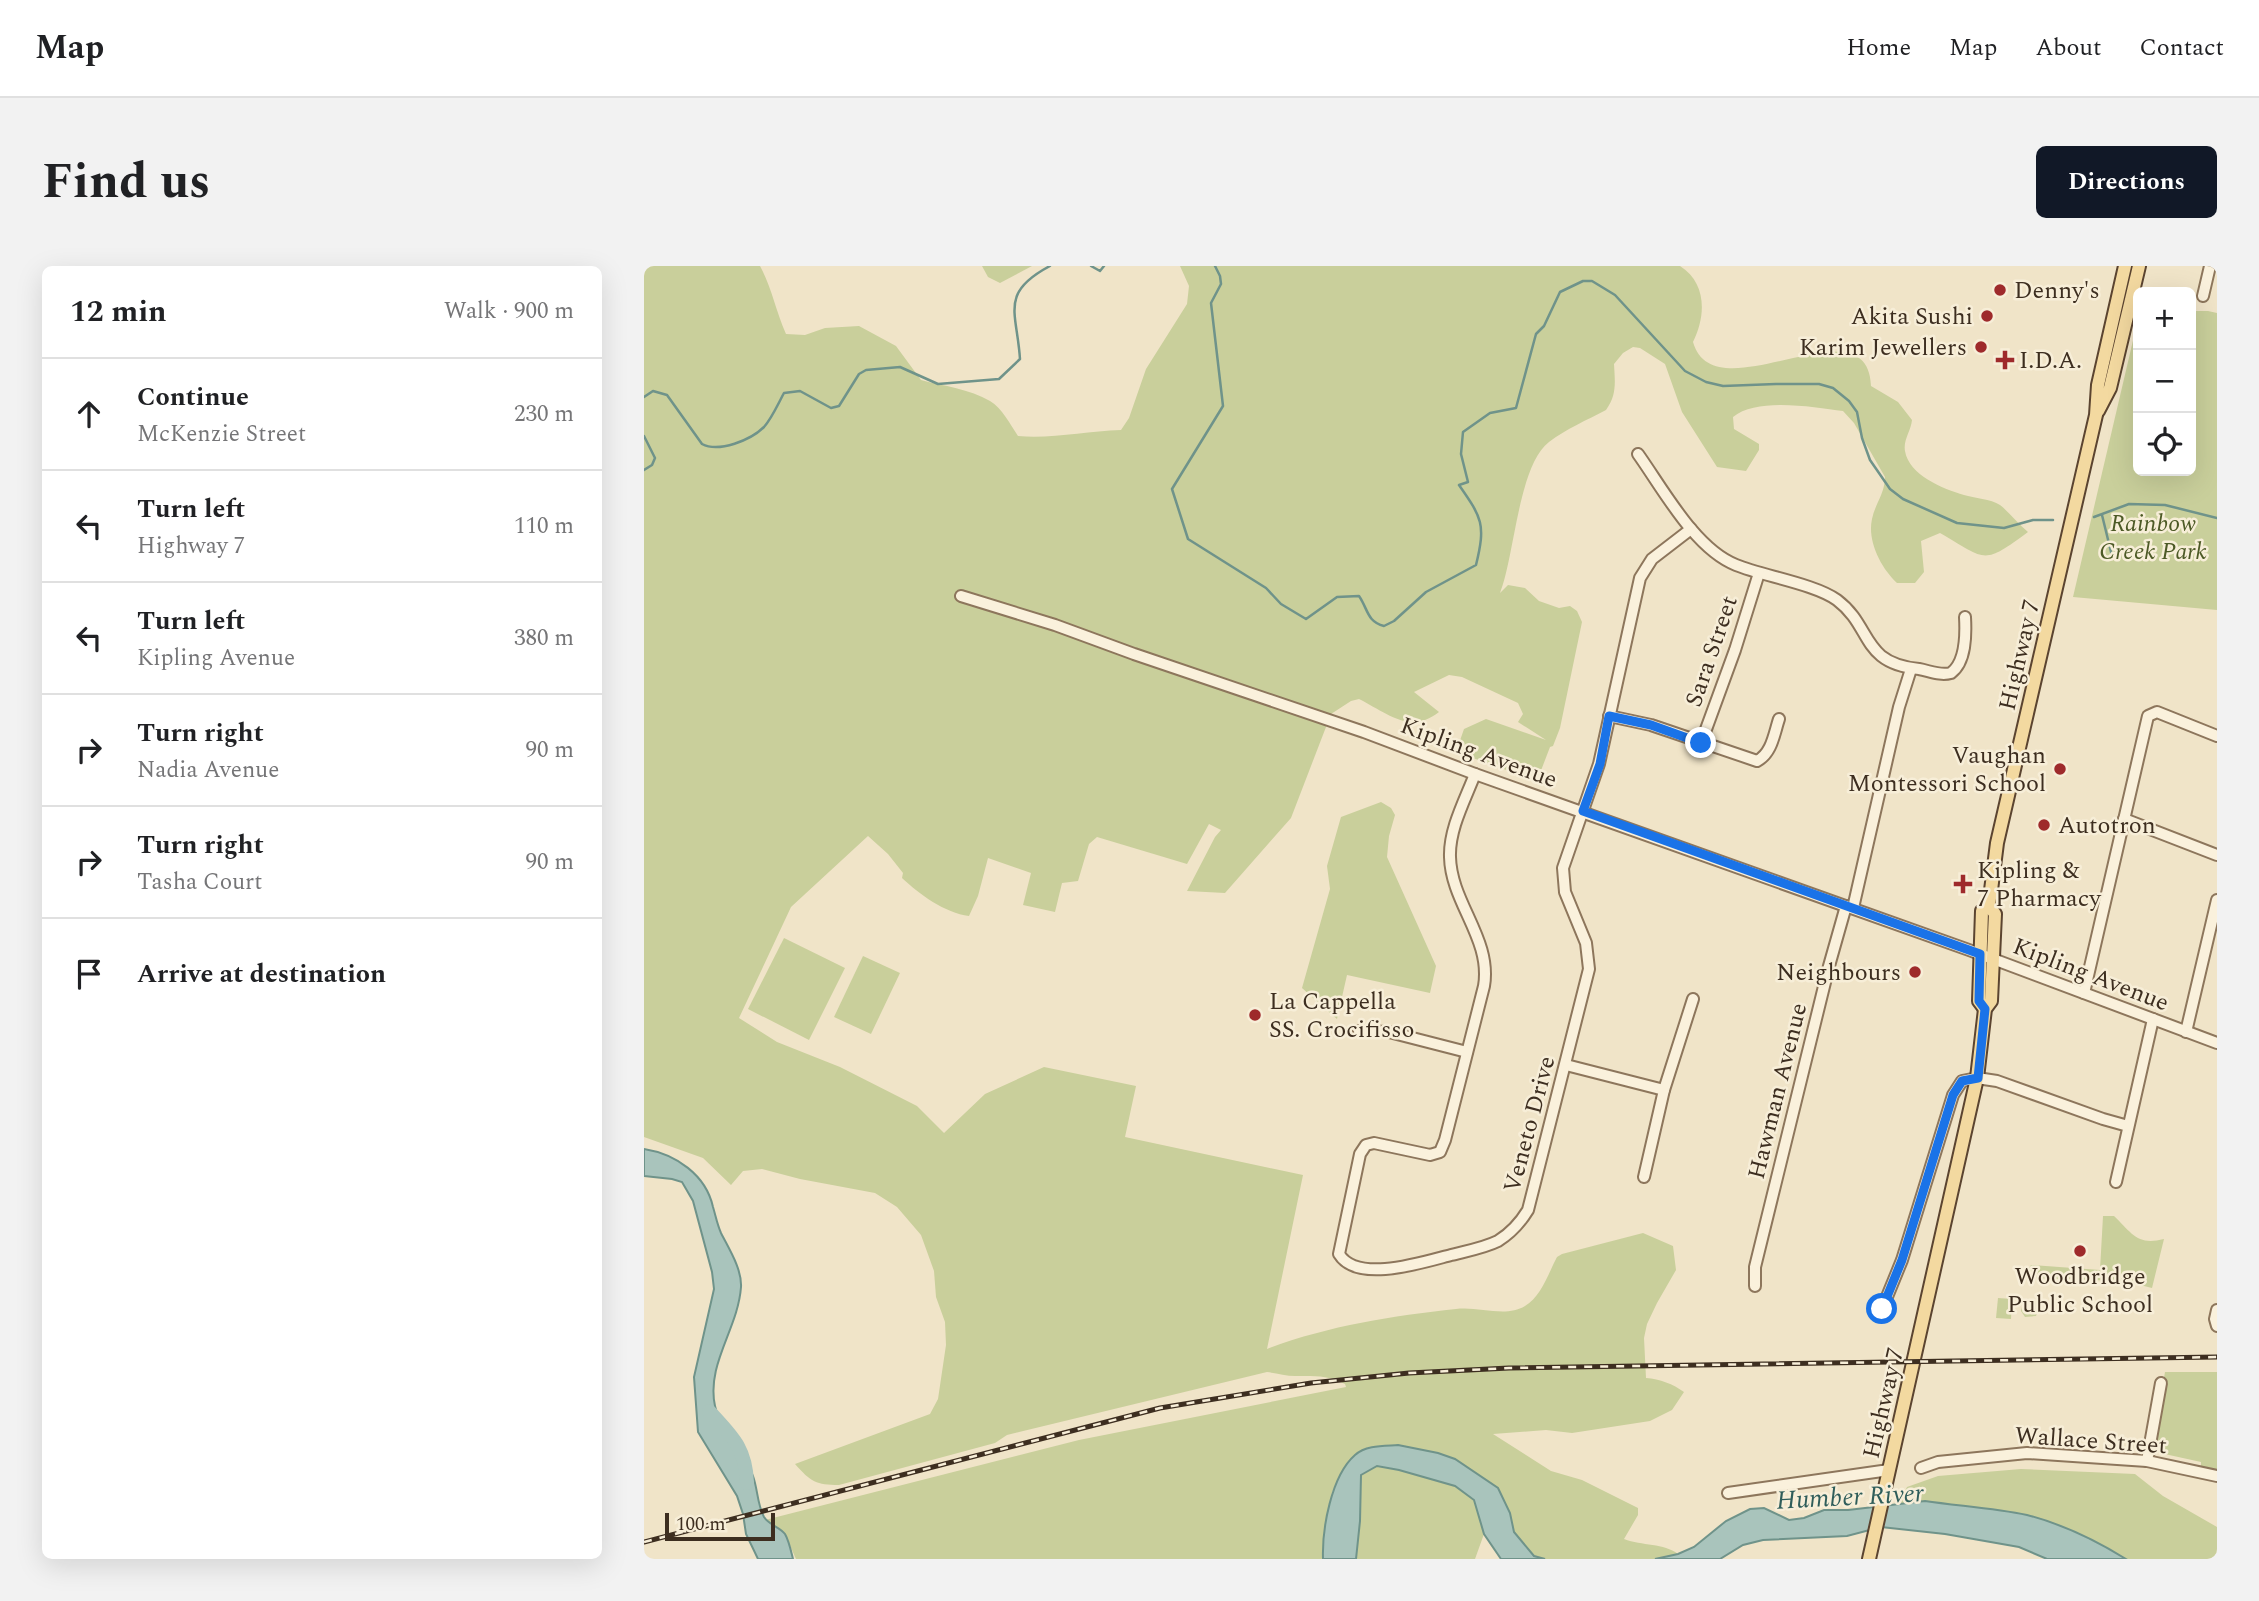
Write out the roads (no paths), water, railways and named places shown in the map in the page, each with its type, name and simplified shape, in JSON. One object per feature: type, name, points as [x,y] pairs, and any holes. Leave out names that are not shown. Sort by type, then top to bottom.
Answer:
[{"type":"main road","name":"Highway 7","points":[[1870,1554],[1978,1078],[1985,1009],[1992,1001],[1995,914],[1989,906],[1997,843],[2096,415],[2098,385],[2125,266]]},
{"type":"main road","name":"Highway 7","points":[[2096,415],[2110,388],[2139,266]]},
{"type":"main road","points":[[2109,334],[2119,350]]},
{"type":"main road","name":"Highway 7","points":[[1985,1009],[1979,1001],[1980,954],[1982,911],[1989,906]]},
{"type":"street","points":[[2203,296],[2210,266]]},
{"type":"street","points":[[1638,454],[1704,545],[1720,557],[1759,573],[1821,592],[1838,601],[1852,616],[1876,652],[1892,663],[1946,675],[1955,671],[1966,634],[1965,617]]},
{"type":"street","name":"Veneto Drive","points":[[1475,774],[1450,850],[1454,880],[1481,947],[1485,966],[1484,986],[1440,1152],[1430,1155],[1374,1143],[1363,1149],[1339,1243],[1339,1254],[1344,1261],[1377,1269],[1393,1269],[1483,1247],[1509,1233],[1522,1219],[1532,1201],[1590,963],[1586,943],[1567,897],[1563,876],[1565,860],[1600,764],[1640,578],[1652,559],[1691,529]]},
{"type":"street","name":"Sara Street","points":[[1701,743],[1735,650],[1759,573]]},
{"type":"street","name":"Kipling Avenue","points":[[961,596],[1055,625],[1364,732],[1980,954],[2217,1043]]},
{"type":"street","name":"Hawman Avenue","points":[[1755,1286],[1755,1267],[1911,669]]},
{"type":"street","points":[[2084,993],[2148,716],[2157,712],[2217,736]]},
{"type":"street","points":[[1609,716],[1651,725],[1757,761],[1768,752],[1779,719]]},
{"type":"street","points":[[2124,819],[2217,855]]},
{"type":"street","points":[[2186,1032],[2217,900]]},
{"type":"street","points":[[1644,1177],[1664,1090],[1693,999]]},
{"type":"street","points":[[2116,1182],[2153,1019]]},
{"type":"street","points":[[1359,1031],[1389,1032],[1467,1052]]},
{"type":"street","points":[[1566,1065],[1664,1090]]},
{"type":"street","points":[[1882,1309],[1902,1260],[1953,1095],[1962,1081],[1978,1078],[1997,1081],[2128,1126]]},
{"type":"street","points":[[2217,1310],[2217,1326]]},
{"type":"street","points":[[2147,1461],[2161,1383]]},
{"type":"street","name":"Wallace Street","points":[[1921,1468],[1938,1462],[2027,1453],[2147,1461],[2217,1476]]},
{"type":"street","points":[[1728,1493],[1889,1470]]},
{"type":"water","points":[[644,1149],[678,1161],[697,1176],[709,1196],[720,1230],[737,1266],[741,1280],[739,1302],[718,1361],[713,1391],[715,1406],[722,1425],[749,1467],[764,1517],[785,1534],[793,1559],[758,1559],[746,1534],[737,1496],[698,1432],[694,1377],[714,1289],[712,1272],[693,1201],[682,1182],[644,1176]]},
{"type":"water","points":[[1398,1445],[1455,1459],[1498,1488],[1510,1513],[1514,1532],[1534,1556],[1545,1559],[1501,1559],[1484,1534],[1474,1500],[1455,1486],[1377,1466],[1361,1475],[1356,1559],[1323,1559],[1326,1518],[1334,1489],[1347,1464],[1364,1449]]},
{"type":"water","points":[[1925,1501],[2027,1515],[2079,1534],[2126,1559],[2047,1559],[2019,1547],[1945,1534],[1881,1527],[1847,1536],[1763,1540],[1743,1545],[1720,1559],[1655,1559],[1694,1547],[1726,1521],[1750,1509],[1764,1508],[1789,1520],[1804,1518],[1824,1510],[1848,1510]]},
{"type":"waterway","points":[[644,397],[653,391],[667,395],[702,444],[717,447],[734,444],[758,432],[770,419],[784,393],[800,391],[831,408],[839,406],[859,374],[866,370],[900,367],[938,384],[999,379],[1020,359],[1015,316],[1017,295],[1023,285],[1050,266]]},
{"type":"waterway","points":[[1091,266],[1100,271],[1104,266]]},
{"type":"waterway","points":[[1215,266],[1221,284],[1211,303],[1223,406],[1172,489],[1188,539],[1266,588],[1281,604],[1306,619],[1337,597],[1359,596],[1371,618],[1384,626],[1394,621],[1426,592],[1476,565],[1481,540],[1480,522],[1459,485],[1468,482],[1461,454],[1463,432],[1490,413],[1516,408],[1536,334],[1544,326],[1560,292],[1583,281],[1592,281],[1615,295],[1685,371],[1706,382],[1723,386],[1819,384],[1833,388],[1849,401],[1857,412],[1870,460],[1890,489],[1903,499],[1957,523],[2004,528],[2033,520],[2053,520]]},
{"type":"waterway","points":[[644,436],[655,458],[652,465],[644,470]]},
{"type":"waterway","points":[[2094,517],[2129,504],[2165,505],[2217,518]]},
{"type":"waterway","points":[[2102,515],[2112,556]]},
{"type":"waterway","name":"Humber River","points":[[709,1411],[741,1451],[747,1483]]},
{"type":"railway","points":[[644,1542],[1160,1408],[1311,1383],[1409,1373],[1509,1368],[2217,1357]]},
{"type":"place","name":"Denny's","points":[[2000,290]]},
{"type":"place","name":"Akita Sushi","points":[[1987,316]]},
{"type":"place","name":"Karim Jewellers","points":[[1981,347]]},
{"type":"place","name":"I.D.A.","points":[[2005,360]]},
{"type":"place","name":"Vaughan Montessori School","points":[[2060,769]]},
{"type":"place","name":"Autotron","points":[[2044,825]]},
{"type":"place","name":"Kipling & 7 Pharmacy","points":[[1963,884]]},
{"type":"place","name":"Neighbours","points":[[1915,972]]},
{"type":"place","name":"La Cappella SS. Crocifisso","points":[[1255,1015]]},
{"type":"place","name":"Woodbridge Public School","points":[[2080,1251]]},
{"type":"park label","name":"Rainbow Creek Park","points":[[2153,537]]}]
